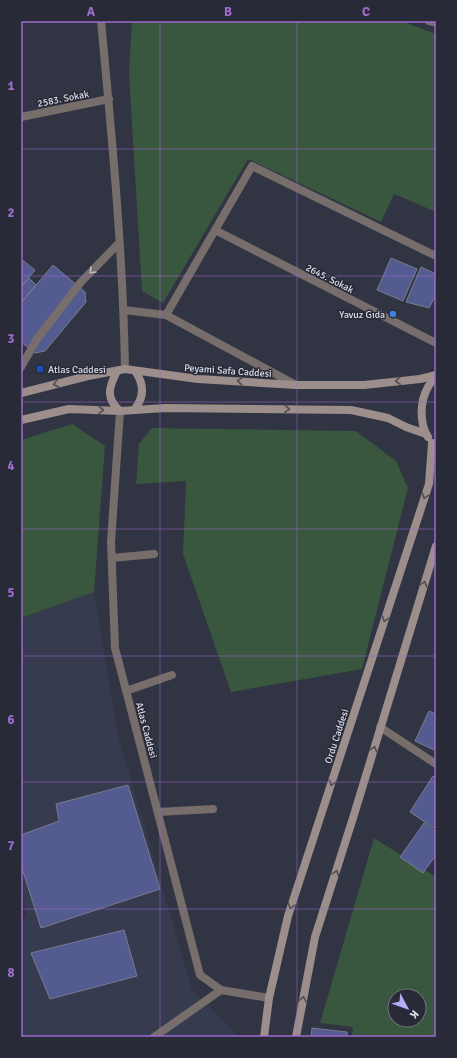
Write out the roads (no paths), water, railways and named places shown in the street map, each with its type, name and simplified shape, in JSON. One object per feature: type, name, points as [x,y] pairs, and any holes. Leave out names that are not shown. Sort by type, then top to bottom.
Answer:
[{"type":"main road","name":"Peyami Safa Caddesi","points":[[21,393],[88,376],[121,370],[198,379],[296,385],[364,385],[436,376]]},
{"type":"main road","points":[[120,411],[111,400],[110,392],[111,382],[121,370]]},
{"type":"main road","points":[[134,410],[139,404],[142,394],[141,382],[135,372]]},
{"type":"main road","points":[[434,445],[426,434],[422,418],[422,403],[428,387],[436,376]]},
{"type":"main road","points":[[21,420],[69,410],[120,411],[165,408],[351,410],[388,418],[406,427],[426,434]]},
{"type":"main road","name":"Ordu Caddesi","points":[[264,1037],[269,998],[288,916],[429,484],[434,445]]},
{"type":"main road","points":[[296,1037],[315,937],[436,546]]},
{"type":"street","points":[[102,21],[124,310],[121,370]]},
{"type":"street","points":[[430,21],[436,23]]},
{"type":"street","name":"2583. Sokak","points":[[21,117],[109,99]]},
{"type":"street","points":[[166,315],[252,166],[436,256]]},
{"type":"street","name":"2645. Sokak","points":[[215,230],[436,342]]},
{"type":"street","points":[[21,367],[37,339],[81,282],[119,243]]},
{"type":"street","points":[[124,310],[166,315],[296,385]]},
{"type":"street","name":"Atlas Caddesi","points":[[120,411],[111,542],[115,648],[200,975],[221,990],[269,998]]},
{"type":"street","points":[[112,558],[154,554]]},
{"type":"street","points":[[126,691],[172,675]]},
{"type":"street","points":[[380,727],[436,764]]},
{"type":"street","points":[[158,812],[213,809]]},
{"type":"street","points":[[154,1037],[221,990]]},
{"type":"place","name":"Yavuz Gıda","points":[[393,314]]},
{"type":"place","name":"Atlas Caddesi","points":[[40,369]]}]
